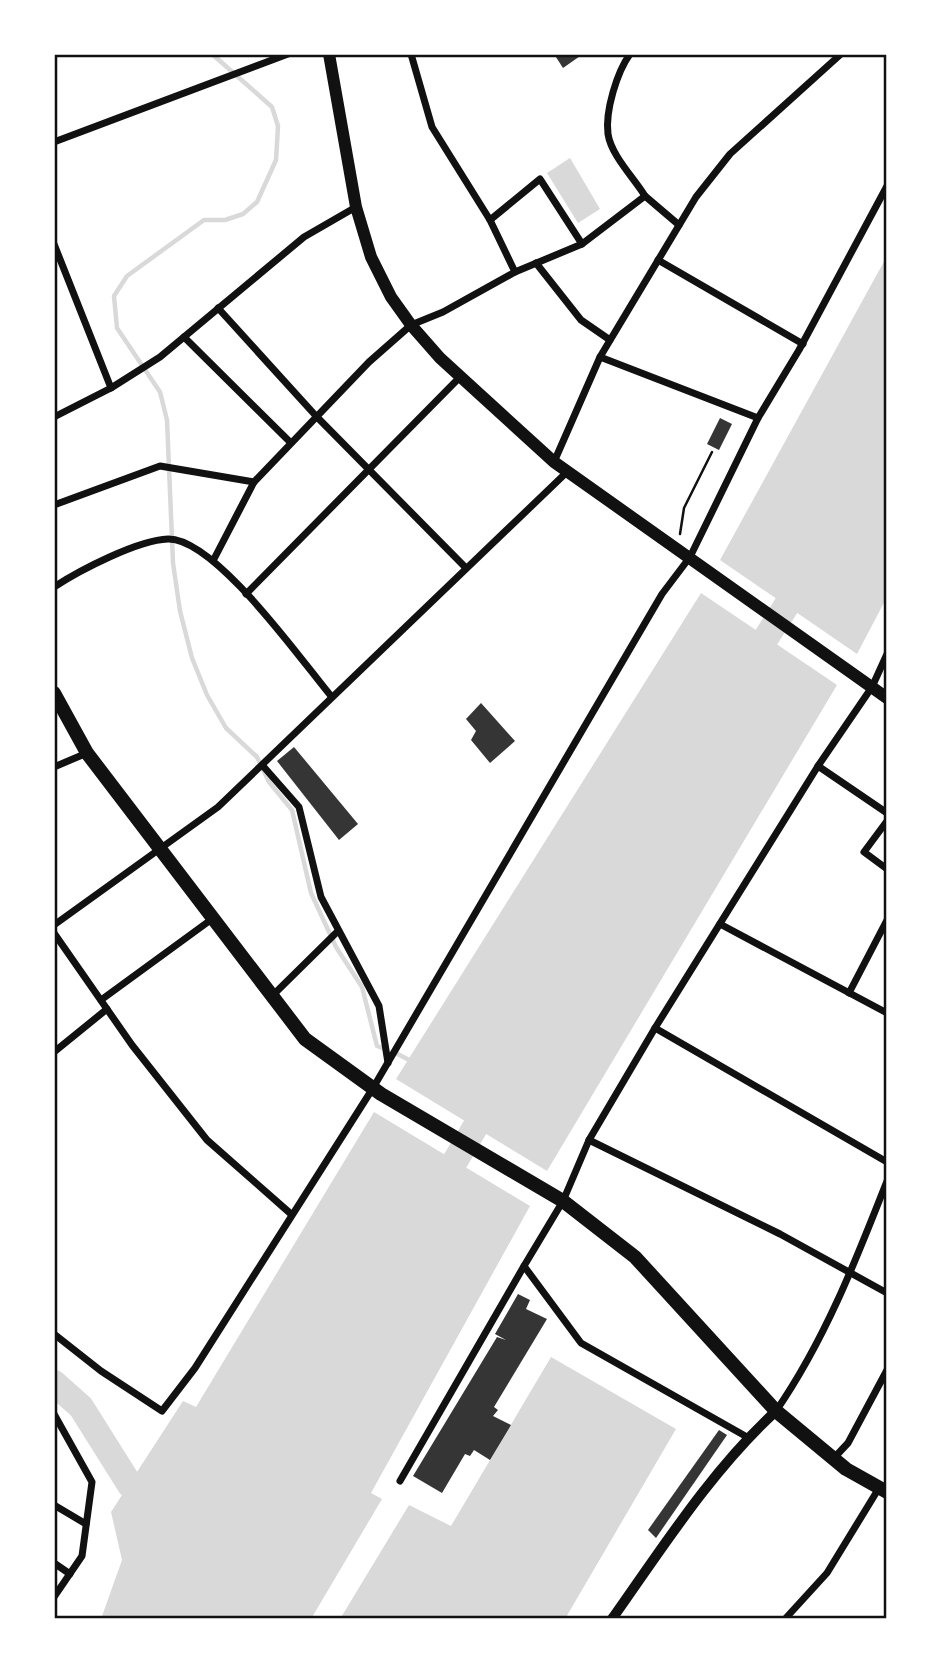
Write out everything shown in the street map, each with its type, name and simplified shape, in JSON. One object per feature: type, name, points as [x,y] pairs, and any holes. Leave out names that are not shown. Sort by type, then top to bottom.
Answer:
[{"type":"main road","points":[[329,54],[356,207],[371,257],[391,297],[411,326],[460,377],[554,462],[887,698]]},
{"type":"main road","points":[[54,693],[87,753],[159,851],[305,1039],[377,1091],[563,1200],[635,1256],[776,1411],[834,1458],[883,1490]]},
{"type":"street","points":[[54,142],[288,54]]},
{"type":"street","points":[[411,54],[432,127],[490,220],[515,272]]},
{"type":"street","points":[[630,54],[615,83],[608,133],[615,151],[645,196],[679,225]]},
{"type":"street","points":[[554,462],[600,357],[696,197],[730,154],[841,54]]},
{"type":"street","points":[[490,220],[540,179],[582,244]]},
{"type":"street","points":[[54,1334],[101,1371],[162,1411],[195,1368],[291,1214],[377,1091],[387,1063],[662,594],[695,560],[758,418],[803,344],[887,186]]},
{"type":"street","points":[[214,559],[254,482],[369,362],[411,326],[443,312],[515,272],[582,244],[645,196]]},
{"type":"street","points":[[54,417],[111,388],[160,356],[304,236],[356,207]]},
{"type":"street","points":[[54,244],[111,388]]},
{"type":"street","points":[[658,260],[803,344]]},
{"type":"street","points":[[536,263],[581,320],[610,340]]},
{"type":"street","points":[[218,308],[316,416],[466,568]]},
{"type":"street","points":[[184,337],[290,442]]},
{"type":"street","points":[[600,357],[758,418]]},
{"type":"street","points":[[246,594],[460,377]]},
{"type":"street","points":[[54,505],[160,466],[254,482]]},
{"type":"street","points":[[54,925],[218,807],[567,472]]},
{"type":"street","points":[[54,587],[104,561],[168,539],[187,544],[214,559],[331,696]]},
{"type":"street","points":[[400,1481],[563,1200],[589,1140],[818,765],[872,687],[887,654]]},
{"type":"street","points":[[54,767],[87,753]]},
{"type":"street","points":[[818,765],[887,813]]},
{"type":"street","points":[[263,766],[299,807],[321,897],[379,1006],[387,1063]]},
{"type":"street","points":[[887,821],[864,852],[887,869]]},
{"type":"street","points":[[101,1000],[212,919]]},
{"type":"street","points":[[849,993],[887,920]]},
{"type":"street","points":[[720,924],[887,1013]]},
{"type":"street","points":[[271,997],[338,931]]},
{"type":"street","points":[[54,933],[107,1009],[207,1140],[291,1214]]},
{"type":"street","points":[[54,1052],[107,1009]]},
{"type":"street","points":[[655,1028],[887,1162]]},
{"type":"street","points":[[589,1140],[780,1234],[887,1293]]},
{"type":"street","points":[[612,1619],[747,1437],[776,1411],[796,1381],[851,1274],[887,1181]]},
{"type":"street","points":[[524,1266],[581,1343],[747,1437]]},
{"type":"street","points":[[834,1458],[848,1443],[887,1370]]},
{"type":"street","points":[[54,1414],[92,1482],[82,1556],[54,1597]]},
{"type":"street","points":[[54,1431],[60,1422]]},
{"type":"street","points":[[785,1619],[827,1573],[883,1490]]},
{"type":"street","points":[[54,1505],[86,1524]]},
{"type":"street","points":[[54,1563],[71,1574]]},
{"type":"path","points":[[678,548],[684,509],[712,452]]},
{"type":"shaded area","points":[[570,158],[600,209],[578,223],[547,173]]},
{"type":"shaded area","points":[[887,256],[887,597],[857,654],[720,560]]},
{"type":"shaded area","points":[[701,593],[837,685],[547,1171],[396,1079]]},
{"type":"shaded area","points":[[374,1112],[530,1206],[371,1493],[382,1499],[311,1619],[101,1619],[122,1560],[111,1512],[183,1401],[196,1407]]},
{"type":"shaded area","points":[[551,1357],[676,1429],[565,1619],[340,1619],[409,1505],[451,1526]]},
{"type":"building","points":[[554,54],[583,54],[563,68]]},
{"type":"building","points":[[720,418],[732,424],[719,450],[707,444]]},
{"type":"building","points":[[481,703],[515,741],[490,763],[471,740],[476,731],[466,719]]},
{"type":"building","points":[[294,747],[358,824],[339,840],[277,761]]},
{"type":"building","points":[[518,1294],[530,1300],[526,1309],[547,1319],[494,1407],[498,1410],[493,1416],[511,1425],[490,1460],[474,1450],[470,1456],[465,1454],[442,1493],[413,1476],[497,1337],[506,1340],[495,1334]]},
{"type":"building","points":[[719,1430],[727,1435],[656,1538],[648,1530]]},
{"type":"waterway","points":[[212,54],[272,107],[278,126],[276,160],[257,202],[243,214],[225,220],[204,220],[127,276],[114,296],[117,328],[160,392],[167,420],[173,563],[180,611],[192,658],[207,695],[226,728],[257,757],[269,782],[292,810],[311,893],[336,947],[362,987],[377,1046],[385,1049]]},
{"type":"waterway","points":[[748,666],[806,575]]},
{"type":"waterway","points":[[394,1052],[411,1061]]},
{"type":"waterway","points":[[438,1190],[493,1097]]},
{"type":"waterway","points":[[54,1383],[81,1407],[130,1485]]}]
